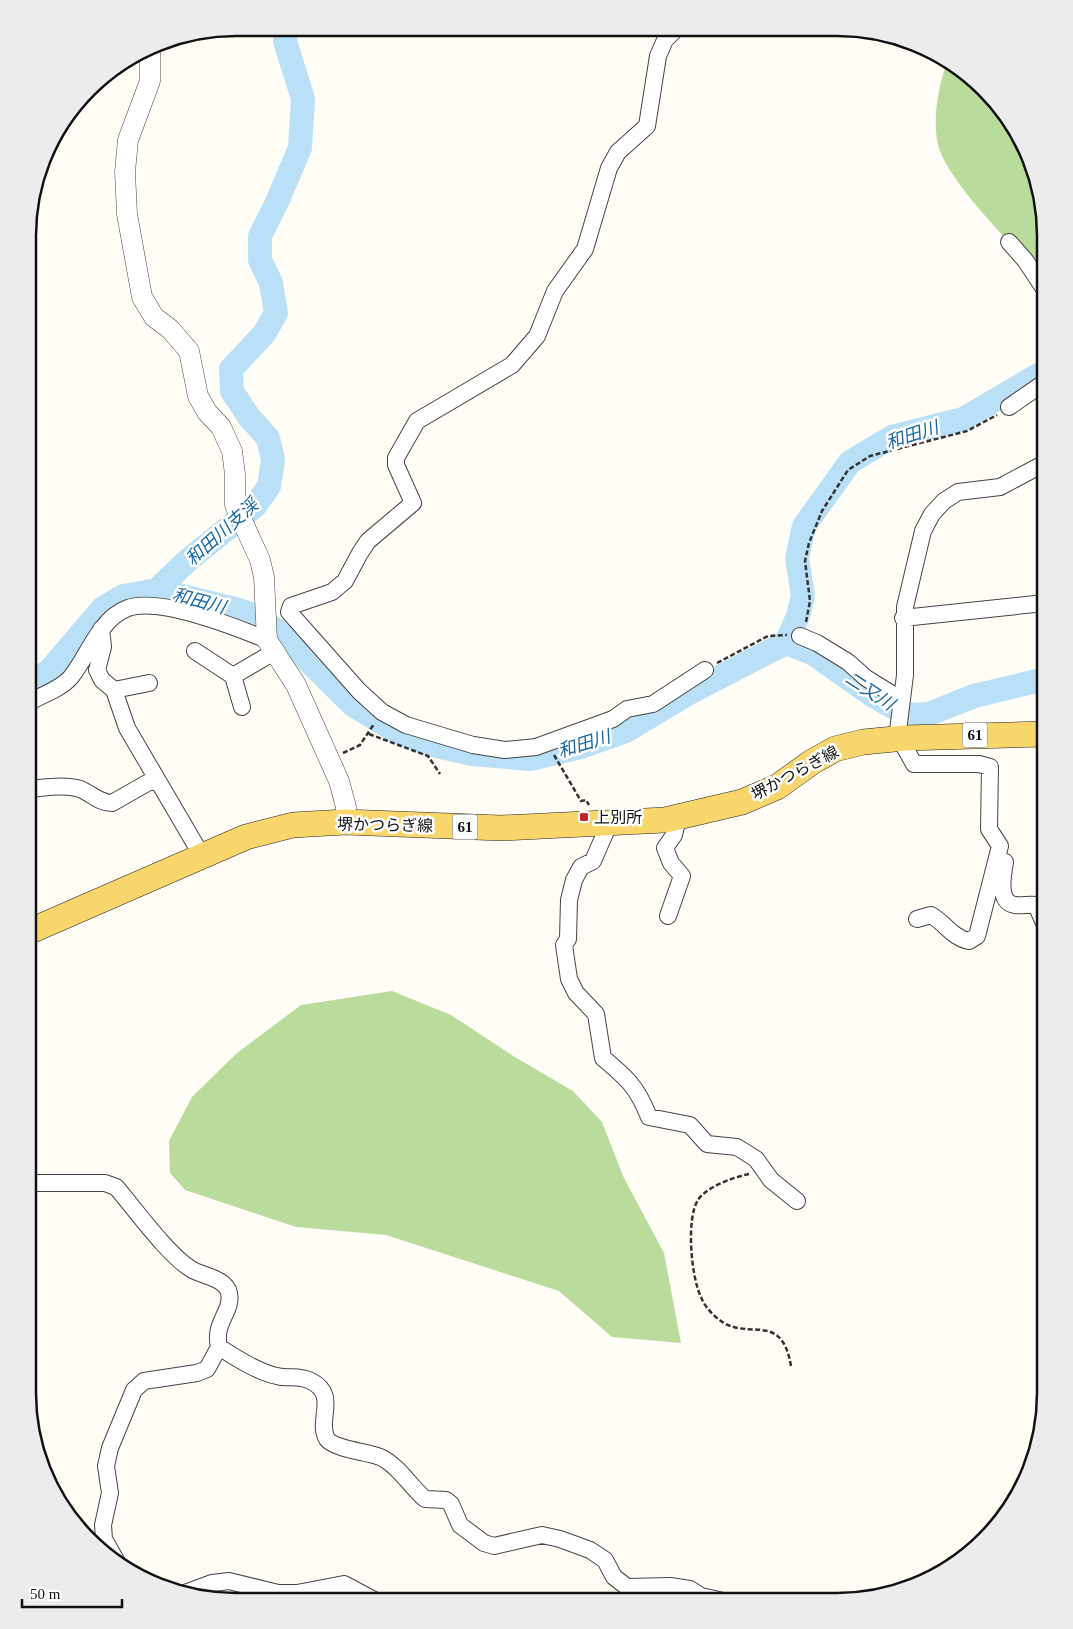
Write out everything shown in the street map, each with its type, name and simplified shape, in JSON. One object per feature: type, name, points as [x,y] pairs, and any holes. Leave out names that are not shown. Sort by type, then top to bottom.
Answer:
[{"type":"main road","name":"堺かつらぎ線","points":[[36,929],[246,837],[293,825],[344,822],[501,828],[604,825],[678,818],[742,802],[778,786],[812,762],[835,749],[863,742],[1037,734]]},
{"type":"street","points":[[289,612],[291,606],[332,592],[345,581],[368,541],[414,503],[396,465],[396,458],[417,421],[512,365],[537,336],[555,291],[585,249],[609,168],[618,152],[647,126],[658,56],[665,40],[669,36]]},
{"type":"street","points":[[150,56],[150,81],[128,140],[125,172],[127,214],[142,297],[154,317],[170,329],[190,351],[198,396],[207,412],[222,427],[232,451],[235,474],[235,505],[260,560],[267,600],[269,641],[296,685],[339,781],[346,807],[344,822]]},
{"type":"street","points":[[1009,242],[1037,277]]},
{"type":"street","points":[[1009,407],[1037,388]]},
{"type":"street","points":[[1037,467],[1000,487],[958,492],[944,501],[932,514],[923,531],[903,618],[906,646],[905,675],[900,699],[898,739],[914,764],[979,764],[990,767],[988,829],[1006,857],[1001,882],[1005,897],[1009,903],[1015,905],[1036,905],[1037,907]]},
{"type":"street","points":[[267,600],[289,612],[359,691],[382,712],[406,725],[473,745],[505,750],[536,746],[605,722],[627,709],[653,704],[705,670]]},
{"type":"street","points":[[903,618],[1037,604]]},
{"type":"street","points":[[36,698],[57,688],[70,678],[101,629],[114,614],[129,608],[145,605],[214,618],[269,641]]},
{"type":"street","points":[[101,629],[103,647],[97,670],[102,680],[114,690],[127,728],[202,856]]},
{"type":"street","points":[[800,636],[817,643],[840,657],[866,678],[900,699]]},
{"type":"street","points":[[233,676],[269,641]]},
{"type":"street","points":[[195,651],[233,676],[242,707]]},
{"type":"street","points":[[114,690],[148,683]]},
{"type":"street","points":[[36,789],[61,787],[80,789],[105,803],[112,803],[149,782],[158,782]]},
{"type":"street","points":[[668,916],[682,876],[671,863],[665,848],[674,835],[678,818]]},
{"type":"street","points":[[604,825],[593,861],[580,867],[574,880],[569,900],[568,939],[564,945],[576,993],[596,1014],[603,1058],[626,1077],[640,1093],[649,1118],[690,1125],[706,1144],[737,1147],[756,1159],[771,1180],[798,1201]]},
{"type":"street","points":[[917,918],[931,915],[942,921],[959,939],[969,941],[977,936],[1000,846]]},
{"type":"street","points":[[36,1183],[105,1183],[116,1187],[175,1256],[191,1269],[224,1284],[229,1291],[229,1304],[220,1322],[217,1338],[219,1347],[207,1369],[197,1373],[144,1381],[134,1390],[110,1448],[106,1466],[110,1493],[103,1525],[104,1539],[108,1546]]},
{"type":"street","points":[[219,1347],[278,1377],[294,1376],[311,1381],[321,1389],[326,1401],[326,1436],[331,1443],[381,1458],[391,1464],[425,1499],[446,1500],[451,1504],[460,1525],[484,1544],[494,1546],[542,1535],[560,1539],[590,1550],[605,1560],[614,1577],[627,1587],[670,1586],[690,1589],[696,1593]]},
{"type":"street","points":[[197,1589],[212,1583],[229,1581],[278,1593]]},
{"type":"street","points":[[302,1593],[344,1584],[361,1593]]},
{"type":"path","points":[[800,636],[809,616],[810,601],[805,561],[809,543],[822,511],[848,470],[870,456],[967,432],[1009,407]]},
{"type":"path","points":[[705,670],[753,642],[778,635]]},
{"type":"path","points":[[329,760],[360,745],[372,729]]},
{"type":"path","points":[[369,734],[428,756],[440,774]]},
{"type":"path","points":[[556,761],[581,801],[586,800],[604,825]]},
{"type":"path","points":[[766,1173],[726,1180],[698,1198],[692,1213],[691,1236],[694,1269],[700,1296],[707,1308],[718,1320],[735,1329],[760,1329],[777,1334],[788,1348],[791,1366]]},
{"type":"green space","points":[[945,68],[969,86],[987,104],[1010,136],[1022,160],[1035,210],[1037,272],[966,193],[942,156],[937,140],[936,110]]},
{"type":"green space","points":[[392,991],[451,1015],[515,1057],[573,1091],[602,1122],[623,1176],[664,1253],[681,1343],[612,1337],[559,1291],[386,1235],[296,1227],[185,1190],[170,1173],[169,1141],[192,1097],[237,1053],[301,1005]]},
{"type":"waterway","name":"和田川支渓","points":[[157,590],[186,562],[255,506],[269,486],[273,460],[268,438],[249,417],[232,391],[231,369],[264,334],[276,313],[271,283],[260,260],[260,236],[300,148],[303,99],[285,41],[285,36]]},
{"type":"waterway","name":"和田川","points":[[36,680],[50,670],[102,609],[123,596],[157,590],[235,609],[259,617],[283,636],[353,705],[394,730],[432,745],[472,754],[530,759],[581,747],[626,731],[689,693],[786,643],[798,616],[803,596],[797,558],[804,526],[850,462],[892,437],[963,419],[1037,376]]},
{"type":"waterway","name":"二又川","points":[[786,643],[812,653],[872,695],[907,715],[929,714],[974,696],[1037,681]]},
{"type":"place","name":"上別所","points":[[584,817]]}]
